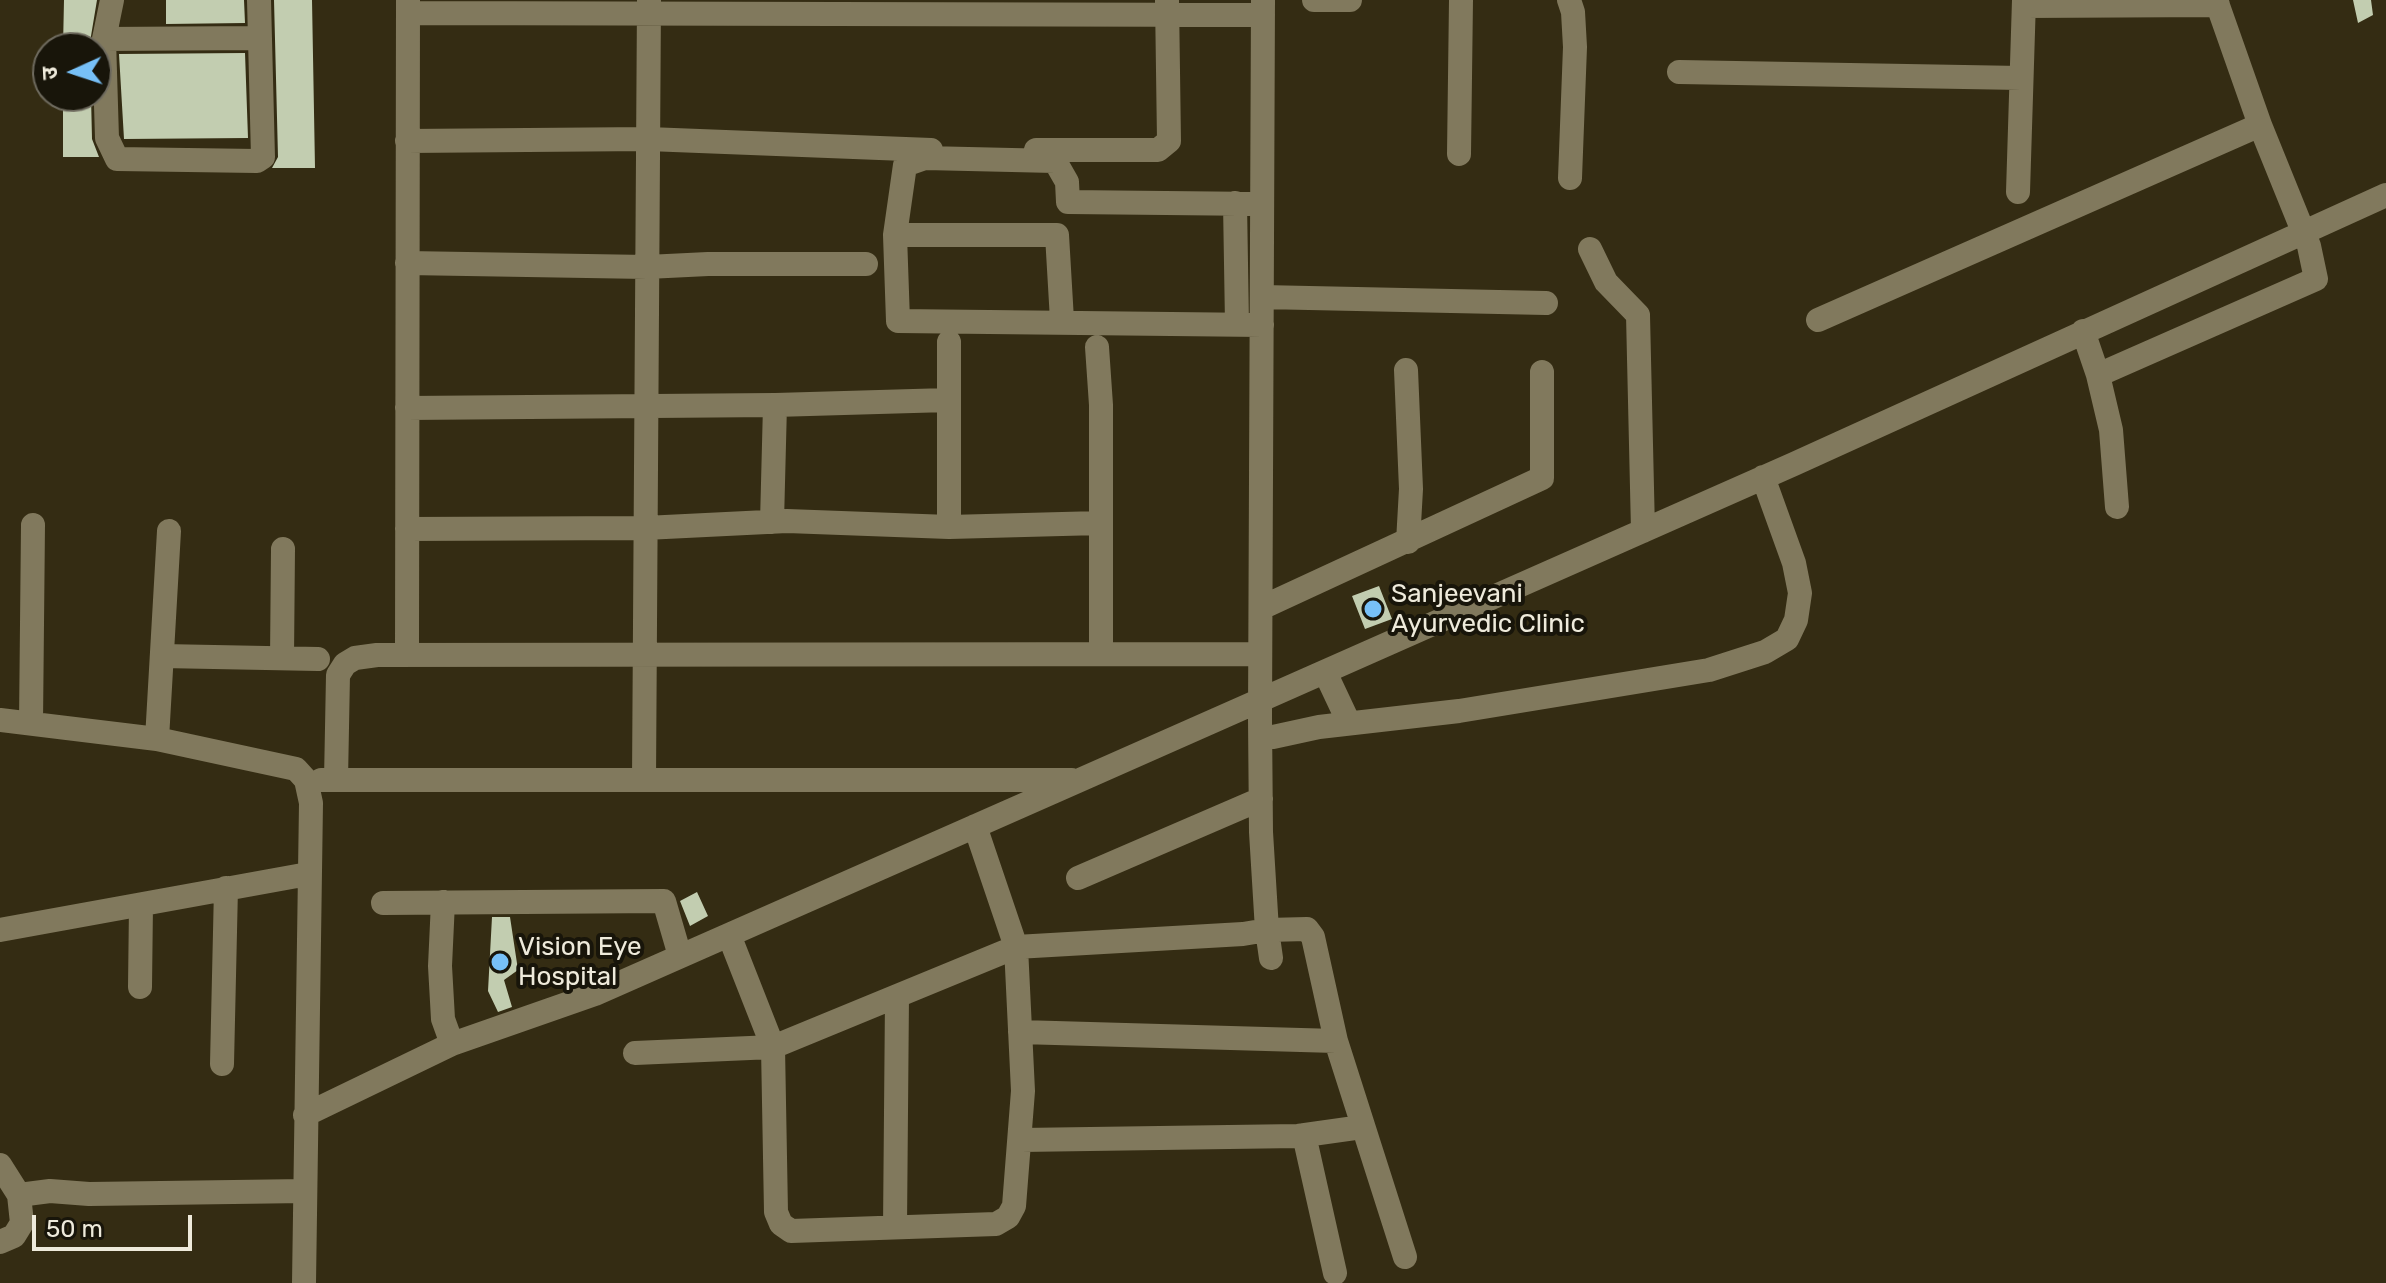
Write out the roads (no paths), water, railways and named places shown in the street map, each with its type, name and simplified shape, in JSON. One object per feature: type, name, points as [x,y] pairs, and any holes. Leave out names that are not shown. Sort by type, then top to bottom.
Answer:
[{"type":"street","points":[[105,32],[112,0]]},
{"type":"street","points":[[106,112],[107,138],[117,159],[257,161],[263,157],[259,0]]},
{"type":"street","points":[[1314,0],[1350,0]]},
{"type":"street","points":[[1459,154],[1461,0]]},
{"type":"street","points":[[1569,0],[1573,12],[1575,47],[1570,178]]},
{"type":"street","points":[[2018,192],[2024,3],[2217,2],[2317,272],[2316,279],[2098,375]]},
{"type":"street","points":[[407,654],[408,7],[1263,7],[1260,700],[1261,799],[1271,958]]},
{"type":"street","points":[[644,779],[649,7]]},
{"type":"street","points":[[407,141],[648,139],[989,151],[1158,150],[1169,141],[1168,7]]},
{"type":"street","points":[[112,39],[260,38]]},
{"type":"street","points":[[1679,72],[2021,78]]},
{"type":"street","points":[[1818,320],[2260,125]]},
{"type":"street","points":[[1062,320],[1057,235],[1068,202],[1067,182],[1055,161],[925,158],[905,165],[895,235],[898,321],[1062,320],[1262,325]]},
{"type":"street","points":[[305,1115],[452,1044],[595,994],[1325,672],[2386,195]]},
{"type":"street","points":[[1068,202],[1262,204]]},
{"type":"street","points":[[1233,204],[1235,324]]},
{"type":"street","points":[[895,235],[1057,235]]},
{"type":"street","points":[[1590,249],[1606,282],[1638,315],[1643,531]]},
{"type":"street","points":[[407,263],[647,267],[866,264]]},
{"type":"street","points":[[1262,297],[1546,303]]},
{"type":"street","points":[[2083,331],[2098,375],[2111,430],[2117,507]]},
{"type":"street","points":[[949,342],[949,527]]},
{"type":"street","points":[[1097,347],[1101,405],[1101,654]]},
{"type":"street","points":[[1406,370],[1411,489],[1408,542]]},
{"type":"street","points":[[1261,608],[1542,478],[1542,372]]},
{"type":"street","points":[[407,408],[775,405],[948,400]]},
{"type":"street","points":[[772,522],[775,405]]},
{"type":"street","points":[[1273,737],[1349,723],[1459,711],[1709,670],[1765,652],[1787,639],[1796,620],[1800,593],[1794,563],[1763,477]]},
{"type":"street","points":[[407,529],[645,528],[772,522],[949,527],[1100,523]]},
{"type":"street","points":[[31,723],[33,525]]},
{"type":"street","points":[[157,739],[169,531]]},
{"type":"street","points":[[282,658],[283,549]]},
{"type":"street","points":[[336,780],[338,675],[345,664],[355,658],[407,654],[1260,654]]},
{"type":"street","points":[[162,656],[318,659]]},
{"type":"street","points":[[1325,672],[1349,723]]},
{"type":"street","points":[[0,720],[157,739],[296,769],[306,780],[311,803],[304,1283]]},
{"type":"street","points":[[306,780],[1080,780]]},
{"type":"street","points":[[1078,878],[1261,799]]},
{"type":"street","points":[[729,935],[773,1047],[776,1212],[781,1224],[791,1231],[996,1224],[1008,1217],[1014,1206],[1021,1140],[1016,947],[975,826]]},
{"type":"street","points":[[0,930],[308,874]]},
{"type":"street","points":[[222,1064],[226,888]]},
{"type":"street","points":[[383,903],[664,901],[680,956]]},
{"type":"street","points":[[443,902],[440,966],[443,1019],[452,1044]]},
{"type":"street","points":[[140,987],[141,905]]},
{"type":"street","points":[[635,1053],[773,1047],[1016,947],[1243,934],[1296,926],[1307,929],[1313,937],[1336,1041],[1405,1257]]},
{"type":"street","points":[[895,1227],[897,997]]},
{"type":"street","points":[[1020,1032],[1336,1041]]},
{"type":"street","points":[[1021,1140],[1304,1135],[1362,1127]]},
{"type":"street","points":[[1304,1135],[1335,1273]]},
{"type":"street","points":[[0,1165],[19,1195],[22,1223],[14,1236],[0,1242]]},
{"type":"street","points":[[19,1195],[50,1191],[89,1194],[305,1191]]},
{"type":"place","name":"Sanjeevani Ayurvedic Clinic","points":[[1373,609]]},
{"type":"place","name":"Vision Eye Hospital","points":[[500,962]]}]
